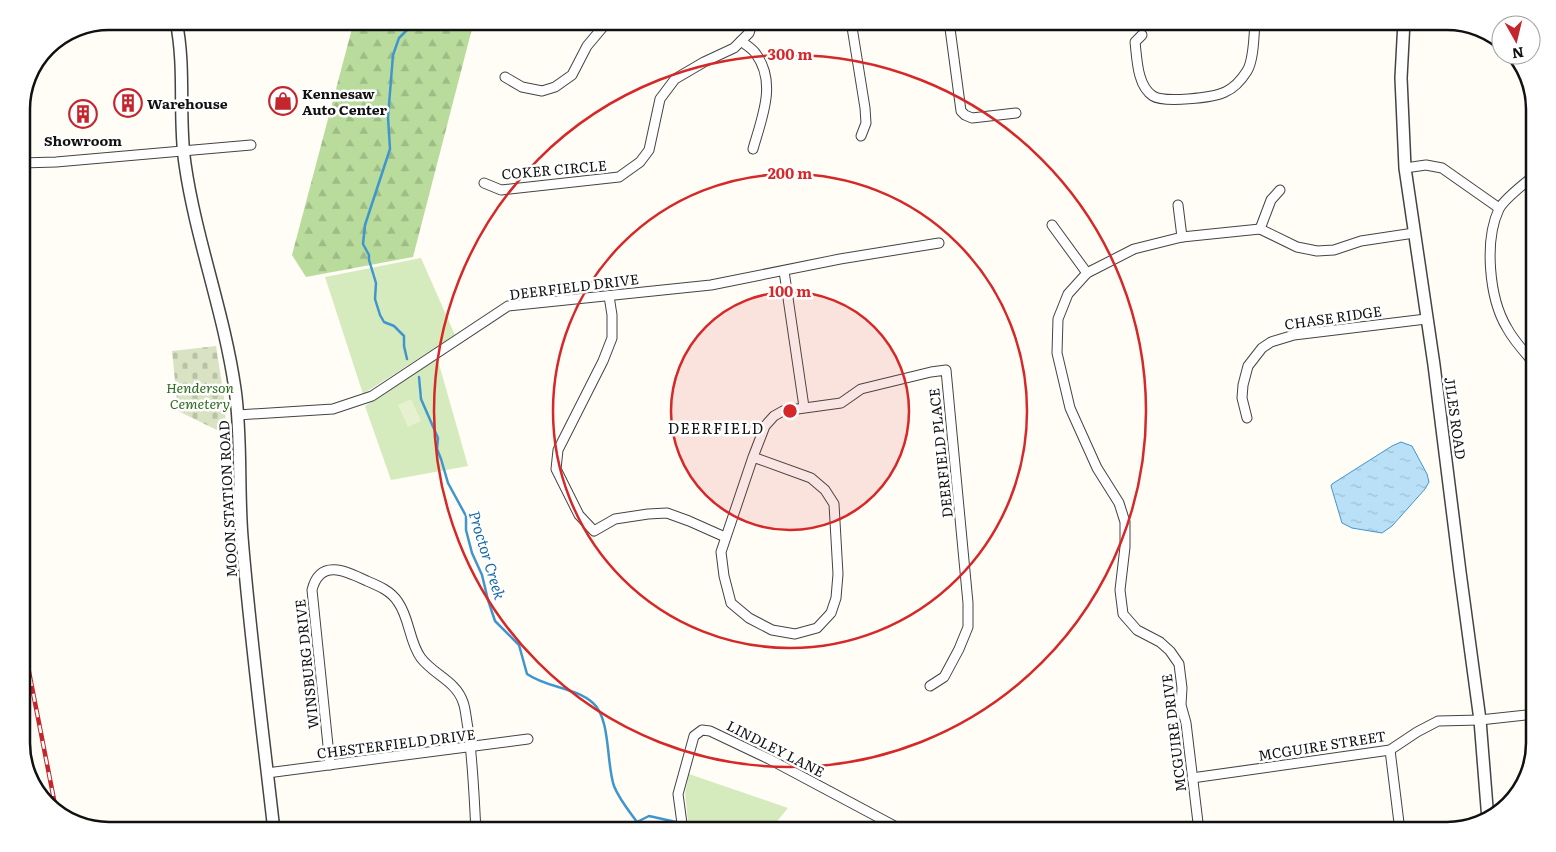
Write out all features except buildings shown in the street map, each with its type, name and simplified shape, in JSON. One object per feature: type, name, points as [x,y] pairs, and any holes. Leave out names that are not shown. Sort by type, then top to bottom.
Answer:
[{"type":"street","name":"MOON STATION ROAD","points":[[177,30],[182,63],[183,150],[196,220],[227,340],[238,415],[242,535],[273,822]]},
{"type":"street","points":[[505,77],[522,87],[542,91],[555,87],[572,75],[587,46],[600,30]]},
{"type":"street","name":"COKER CIRCLE","points":[[484,182],[501,190],[619,177],[640,162],[649,150],[660,99],[675,79],[704,62],[734,48],[750,30]]},
{"type":"street","points":[[852,30],[865,108],[866,123],[861,136]]},
{"type":"street","points":[[950,30],[961,111],[972,118],[1016,113]]},
{"type":"street","points":[[1142,35],[1135,42],[1138,66],[1144,85],[1152,96],[1163,100],[1195,98],[1225,92],[1239,82],[1249,69],[1254,30]]},
{"type":"street","name":"JILES ROAD","points":[[1403,30],[1401,72],[1405,168],[1480,720],[1487,810]]},
{"type":"street","points":[[741,41],[756,53],[767,77],[767,100],[753,148]]},
{"type":"street","points":[[30,163],[251,144]]},
{"type":"street","points":[[1405,168],[1426,165],[1442,168],[1499,208]]},
{"type":"street","points":[[1526,182],[1499,208],[1491,237],[1490,265],[1494,295],[1506,327],[1526,353]]},
{"type":"street","points":[[1280,190],[1271,200],[1260,229],[1297,247],[1317,251],[1334,250],[1361,241],[1414,233]]},
{"type":"street","points":[[1178,205],[1182,237]]},
{"type":"street","points":[[1052,225],[1087,273]]},
{"type":"street","name":"MCGUIRE DRIVE","points":[[1198,822],[1186,723],[1181,705],[1182,688],[1178,664],[1170,651],[1160,642],[1137,630],[1123,614],[1120,590],[1125,546],[1125,522],[1119,502],[1097,468],[1070,408],[1057,353],[1058,319],[1068,294],[1087,273],[1134,249],[1182,237],[1260,229]]},
{"type":"street","name":"DEERFIELD DRIVE","points":[[238,415],[342,407],[378,394],[508,306],[711,285],[840,259],[939,243]]},
{"type":"street","points":[[784,271],[804,407]]},
{"type":"street","points":[[609,296],[612,315],[612,338],[603,361],[558,450],[556,469],[578,515],[594,531],[615,519],[667,513],[725,537]]},
{"type":"street","name":"CHASE RIDGE","points":[[1247,418],[1242,398],[1248,366],[1262,348],[1271,342],[1294,335],[1426,319]]},
{"type":"street","name":"DEERFIELD PLACE","points":[[753,457],[811,478],[825,490],[834,504],[838,574],[836,598],[831,613],[817,628],[795,634],[772,630],[749,618],[731,603],[724,576],[720,552],[753,457],[765,426],[774,416],[783,412],[841,402],[861,389],[946,370],[968,603],[968,628],[944,677],[930,686]]},
{"type":"street","name":"WINSBURG DRIVE","points":[[330,765],[312,590],[316,578],[328,570],[335,569],[348,572],[393,595],[406,618],[417,652],[423,660],[451,683],[460,694],[464,704],[470,747],[475,822]]},
{"type":"street","name":"MCGUIRE STREET","points":[[1192,778],[1390,750],[1438,721],[1480,720],[1526,715]]},
{"type":"street","name":"LINDLEY LANE","points":[[682,822],[678,794],[694,736],[702,730],[710,731],[770,759],[887,822]]},
{"type":"street","name":"CHESTERFIELD DRIVE","points":[[267,773],[528,740]]},
{"type":"street","points":[[1390,750],[1399,822]]},
{"type":"green space","points":[[352,30],[472,30],[413,257],[306,277],[292,255]]},
{"type":"green space","points":[[421,258],[455,335],[363,394],[325,277]]},
{"type":"green space","name":"Henderson Cemetery","points":[[216,346],[224,397],[227,435],[178,411],[172,351]]},
{"type":"green space","points":[[437,357],[468,466],[391,480],[365,406]]},
{"type":"green space","points":[[411,399],[421,421],[408,427],[398,405]]},
{"type":"green space","points":[[689,774],[788,808],[776,822],[688,822],[685,793]]},
{"type":"water","points":[[1401,442],[1412,446],[1427,474],[1429,482],[1425,489],[1392,526],[1382,533],[1352,528],[1342,523],[1332,484]]},
{"type":"waterway","name":"Proctor Creek","points":[[407,30],[399,38],[393,55],[388,117],[390,149],[365,225],[363,244],[369,255],[376,283],[375,299],[380,315],[384,322],[394,326],[404,336],[407,359]]},
{"type":"waterway","name":"Proctor Creek","points":[[419,377],[421,399],[438,438],[437,449],[448,483],[466,516],[466,530],[472,553],[482,575],[495,621],[519,645],[527,674],[535,679],[578,694],[593,703],[599,710],[603,719],[614,786],[621,800],[637,822],[649,816],[676,822]]},
{"type":"railway","points":[[30,677],[54,799]]},
{"type":"place","name":"Kennesaw Auto Center","points":[[283,101]]},
{"type":"place","name":"Warehouse","points":[[128,103]]},
{"type":"place","name":"Showroom","points":[[83,114]]},
{"type":"district","name":"DEERFIELD","points":[[716,427]]}]
